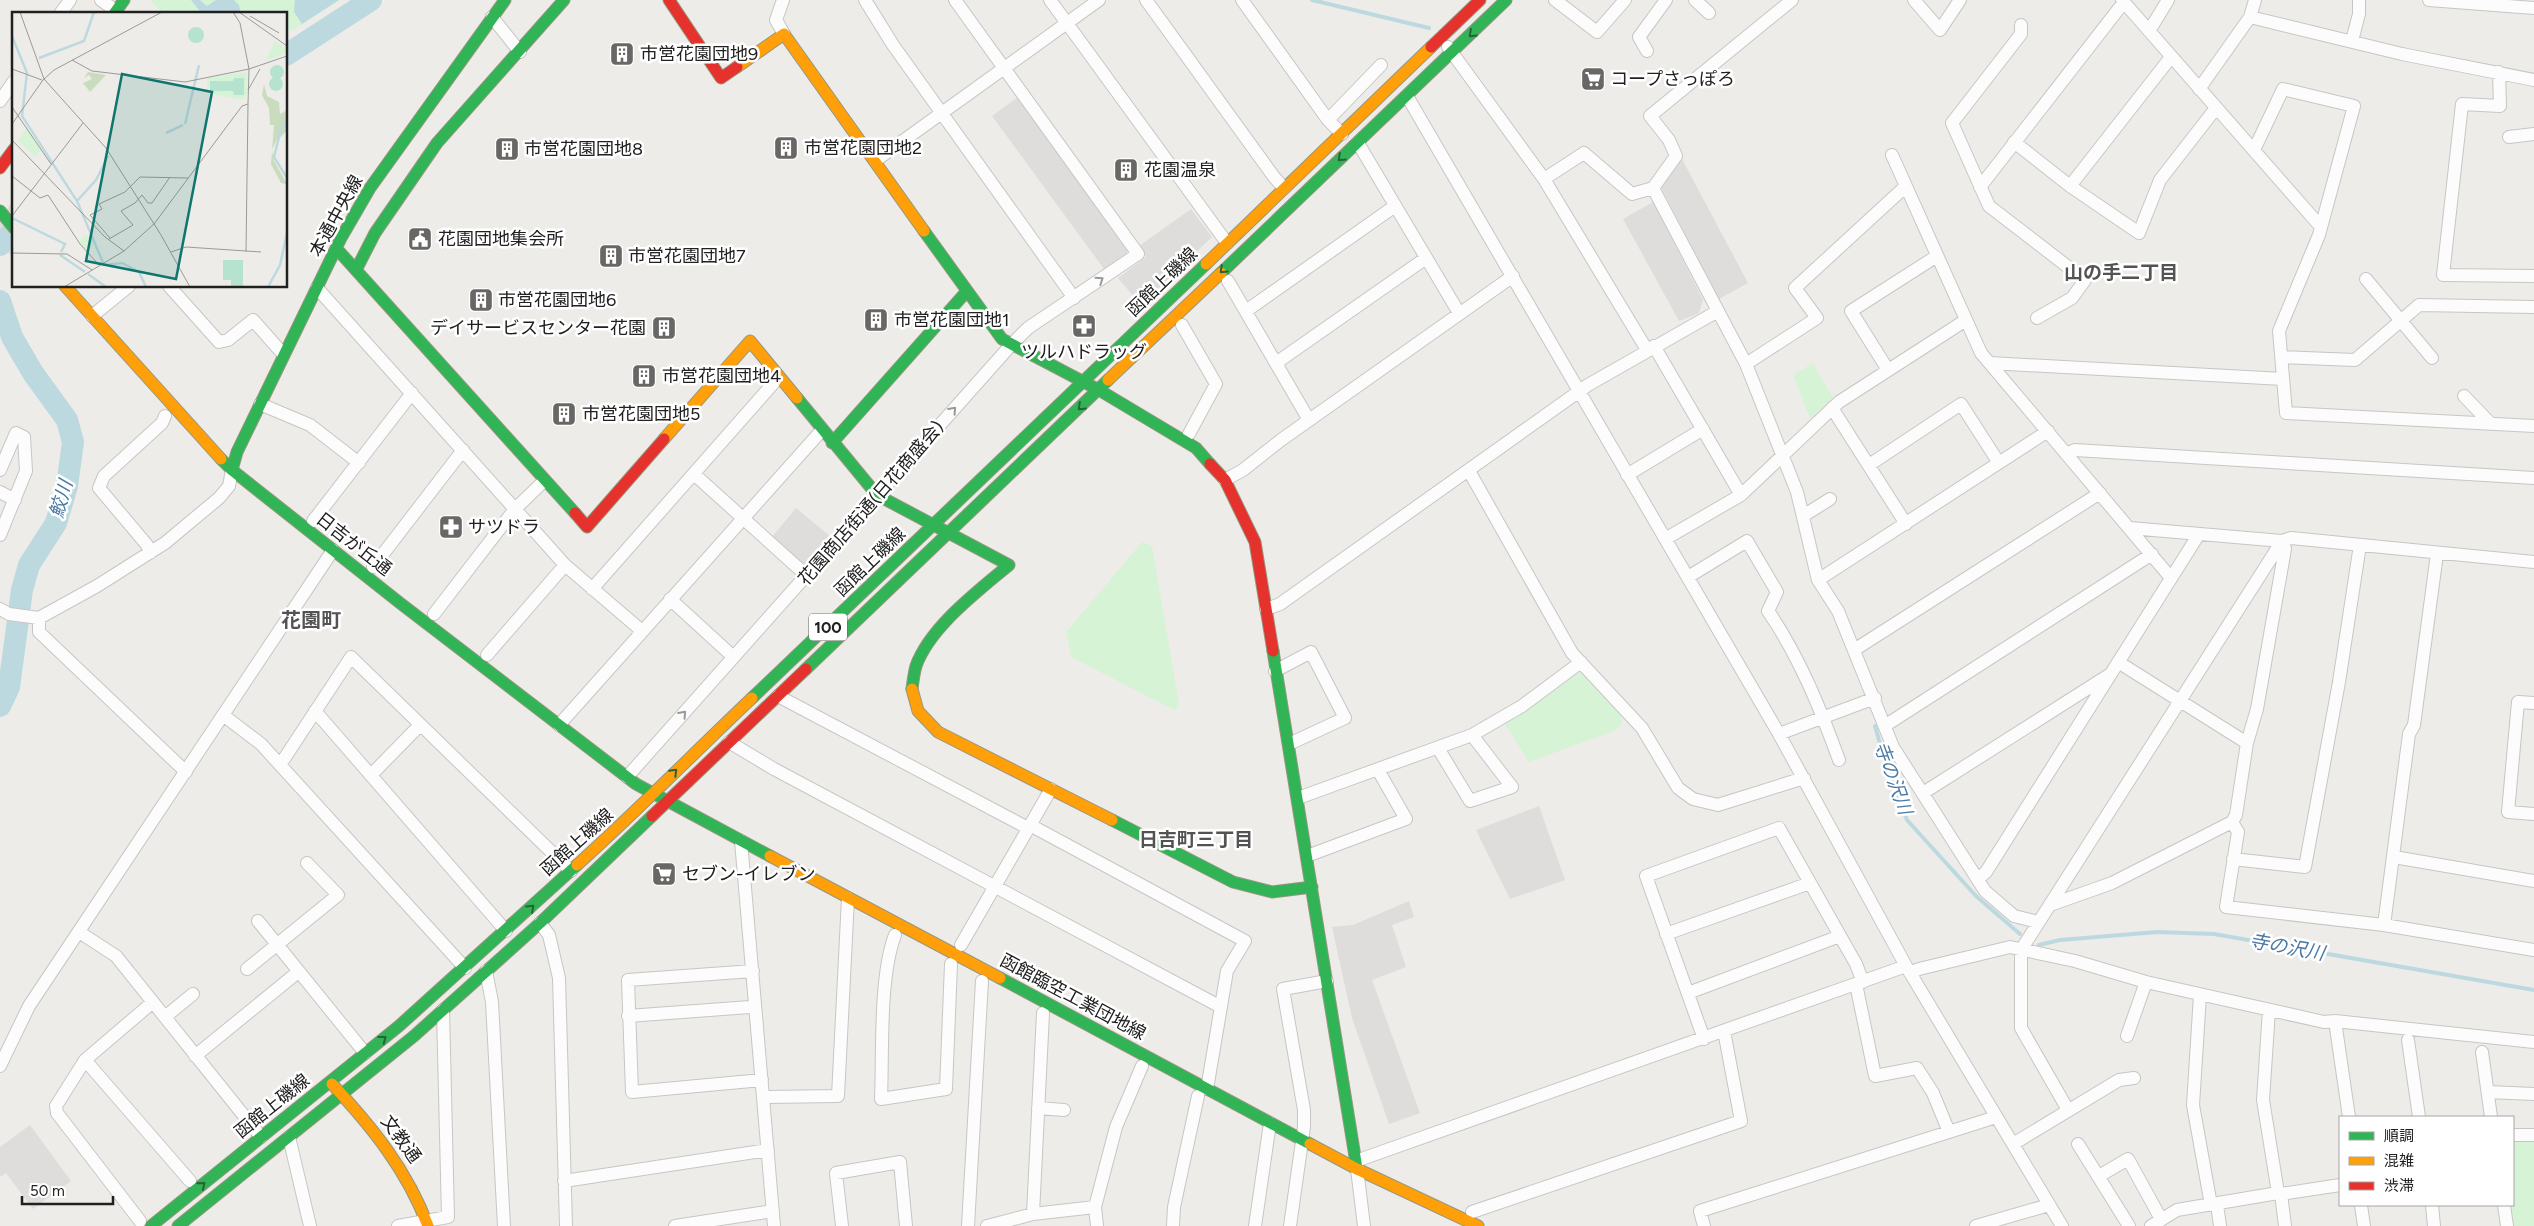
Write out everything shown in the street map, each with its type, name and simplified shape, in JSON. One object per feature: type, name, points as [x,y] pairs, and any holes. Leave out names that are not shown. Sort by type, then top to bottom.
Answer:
[{"type":"street","points":[[61,12],[70,0]]},
{"type":"street","points":[[101,0],[115,12],[124,0]]},
{"type":"street","name":"本通中央線","points":[[232,470],[237,452],[316,288],[370,188],[504,0]]},
{"type":"street","points":[[356,270],[376,233],[437,144],[564,0]]},
{"type":"street","points":[[669,0],[721,78],[784,34]]},
{"type":"street","points":[[783,0],[776,20],[784,34],[1002,339],[1010,345],[1099,390],[1196,448],[1225,480],[1255,542],[1298,798],[1364,1226]]},
{"type":"street","points":[[865,0],[893,45],[1074,298]]},
{"type":"street","points":[[955,0],[1004,69]]},
{"type":"street","points":[[1050,0],[1227,243]]},
{"type":"street","points":[[875,161],[1099,0]]},
{"type":"street","points":[[1146,0],[1274,177],[1284,188]]},
{"type":"street","points":[[1242,0],[1328,120],[1342,134]]},
{"type":"street","name":"函館上磯線","points":[[145,1223],[261,1137],[400,1026],[506,931],[653,794],[1083,383],[1284,188],[1441,40],[1480,0]]},
{"type":"street","name":"函館上磯線","points":[[178,1226],[192,1221],[289,1137],[443,1010],[540,923],[1506,0]]},
{"type":"street","points":[[1555,0],[1597,32],[1625,0]]},
{"type":"street","points":[[1646,50],[1639,37],[1666,0]]},
{"type":"street","points":[[1696,0],[1709,13]]},
{"type":"street","points":[[1544,179],[1584,153],[1632,194],[1652,188],[1676,156],[1669,140],[1650,116],[1792,0]]},
{"type":"street","points":[[1914,0],[1940,30],[1960,0]]},
{"type":"street","points":[[2149,31],[2168,0]]},
{"type":"street","points":[[2199,89],[2250,16],[2255,0]]},
{"type":"street","points":[[2352,41],[2359,14],[2359,0]]},
{"type":"street","points":[[2429,0],[2486,2],[2534,8]]},
{"type":"street","points":[[1980,187],[2123,1],[2321,227]]},
{"type":"street","points":[[494,14],[520,52]]},
{"type":"street","points":[[2250,16],[2402,54],[2534,80]]},
{"type":"street","points":[[2022,25],[2021,34],[1952,124],[1989,206],[2085,280],[2072,298],[2037,318]]},
{"type":"street","points":[[1441,40],[1453,52],[1544,179],[1702,429],[1740,495]]},
{"type":"street","points":[[2070,186],[2171,57]]},
{"type":"street","points":[[1328,120],[1381,65]]},
{"type":"street","name":"花園商店街通(日花商盛会)","points":[[627,777],[1010,345],[1028,328],[1138,254],[1004,69]]},
{"type":"street","points":[[2500,72],[2500,106],[2462,104],[2443,275],[2534,276]]},
{"type":"street","points":[[0,101],[12,84]]},
{"type":"street","points":[[2254,150],[2284,89],[2354,106],[2321,227],[2279,331],[2286,413],[2534,426]]},
{"type":"street","points":[[1406,96],[1513,276],[1779,734],[1908,970],[2062,1226]]},
{"type":"street","points":[[2014,142],[2070,186],[2139,233],[2160,180],[2216,108]]},
{"type":"street","points":[[2509,137],[2534,134]]},
{"type":"street","points":[[1358,143],[1459,314]]},
{"type":"street","points":[[0,168],[12,152]]},
{"type":"street","points":[[1892,155],[1981,353],[2171,578]]},
{"type":"street","points":[[1746,364],[1817,318],[1796,288],[1906,186]]},
{"type":"street","points":[[1652,188],[1746,364],[1797,492],[1818,580],[1838,611],[1886,725],[1893,747],[1985,892],[2014,916],[2038,922]]},
{"type":"street","points":[[1246,311],[1395,206]]},
{"type":"street","points":[[2,213],[12,226]]},
{"type":"street","points":[[336,248],[587,527],[720,376],[732,359],[750,341],[778,378],[877,495],[1009,565],[965,602],[922,652],[912,677],[914,700],[924,721],[938,732],[1242,886],[1272,892],[1312,888]]},
{"type":"street","points":[[1888,370],[1851,311],[1936,256]]},
{"type":"street","points":[[1276,363],[1426,258]]},
{"type":"street","points":[[1225,480],[1243,470],[1309,420],[1513,276]]},
{"type":"street","points":[[2366,279],[2432,358]]},
{"type":"street","points":[[1228,281],[1309,420]]},
{"type":"street","name":"日吉が丘通","points":[[67,288],[181,417],[232,470],[559,725],[627,777],[653,794]]},
{"type":"street","points":[[92,316],[127,288]]},
{"type":"street","points":[[171,288],[219,342],[228,340],[253,320],[284,354]]},
{"type":"street","points":[[316,288],[565,565],[642,631]]},
{"type":"street","points":[[832,443],[967,291]]},
{"type":"street","points":[[2282,358],[2355,360],[2419,305],[2534,307]]},
{"type":"street","points":[[1266,609],[1280,604],[1469,472],[1579,392],[1650,348],[1718,311]]},
{"type":"street","points":[[1665,539],[1740,495],[1832,408],[1966,320]]},
{"type":"street","points":[[1182,325],[1216,384],[1189,434]]},
{"type":"street","points":[[1990,363],[2283,378]]},
{"type":"street","points":[[592,589],[778,378]]},
{"type":"street","points":[[313,521],[412,393]]},
{"type":"street","points":[[2464,396],[2491,424]]},
{"type":"street","points":[[260,404],[310,425],[359,463]]},
{"type":"street","points":[[1869,465],[1961,404],[1999,463]]},
{"type":"street","points":[[1832,408],[1906,524]]},
{"type":"street","points":[[150,553],[148,545],[99,488],[104,476],[162,423],[165,416]]},
{"type":"street","points":[[1627,475],[1702,429]]},
{"type":"street","points":[[559,725],[822,430]]},
{"type":"street","points":[[1818,580],[2048,431]]},
{"type":"street","points":[[0,470],[16,434],[24,437],[26,471],[0,534]]},
{"type":"street","points":[[374,567],[463,450]]},
{"type":"street","points":[[2066,454],[2076,450],[2534,478]]},
{"type":"street","points":[[5,612],[36,618],[150,553],[219,498],[229,486],[232,470]]},
{"type":"street","points":[[1469,472],[1572,653],[1642,728],[1678,788],[1693,799],[1710,804],[1727,804],[1804,778]]},
{"type":"street","points":[[694,474],[807,576]]},
{"type":"street","points":[[434,614],[515,509],[544,481]]},
{"type":"street","points":[[0,492],[15,500]]},
{"type":"street","points":[[1854,650],[2100,493]]},
{"type":"street","points":[[1803,516],[1830,499]]},
{"type":"street","points":[[2130,528],[2282,541],[2291,538],[2432,551],[2437,554],[2534,562]]},
{"type":"street","points":[[1978,879],[1986,872],[2199,534]]},
{"type":"street","points":[[1688,577],[1747,541],[1777,592],[1768,611],[1791,645],[1824,719],[1839,760]]},
{"type":"street","points":[[2068,1110],[2021,1028],[2021,950],[2282,541]]},
{"type":"street","points":[[2050,905],[2112,883],[2232,822],[2236,815],[2247,743],[2257,709],[2285,549],[2282,541]]},
{"type":"street","points":[[2233,859],[2305,867],[2339,682],[2360,545]]},
{"type":"street","points":[[0,1066],[29,1006],[333,550]]},
{"type":"street","points":[[1886,725],[2152,554]]},
{"type":"street","points":[[2384,925],[2409,734],[2414,725],[2437,554]]},
{"type":"street","points":[[487,655],[565,565]]},
{"type":"street","points":[[670,599],[728,652]]},
{"type":"street","points":[[36,618],[40,632],[186,772]]},
{"type":"street","points":[[1275,670],[1311,652],[1345,718],[1289,744]]},
{"type":"street","points":[[280,765],[351,657],[571,870]]},
{"type":"street","points":[[1298,798],[1472,735],[1522,706],[1581,662]]},
{"type":"street","points":[[2115,668],[2179,701],[2247,743]]},
{"type":"street","points":[[1923,793],[2115,668]]},
{"type":"street","points":[[778,696],[1245,941],[1227,971],[1203,1092],[1174,1207],[1173,1226]]},
{"type":"street","points":[[1779,734],[1824,719],[1875,698]]},
{"type":"street","points":[[2534,703],[2518,702],[2508,812],[2534,814]]},
{"type":"street","points":[[315,711],[506,931]]},
{"type":"street","points":[[223,715],[262,744],[465,968]]},
{"type":"street","points":[[371,775],[420,725]]},
{"type":"street","points":[[1438,748],[1470,801],[1512,787],[1472,735]]},
{"type":"street","points":[[729,742],[774,769],[1221,1007]]},
{"type":"street","points":[[1307,856],[1406,819],[1378,770]]},
{"type":"street","points":[[962,945],[1051,789]]},
{"type":"street","name":"函館臨空工業団地線","points":[[653,794],[1203,1092],[1478,1226]]},
{"type":"street","points":[[2232,822],[2238,832],[2226,907],[2384,925],[2534,950]]},
{"type":"street","points":[[1704,1039],[1646,876],[1779,828],[1840,936],[1860,983],[1875,1076],[1917,1068],[1934,1093],[1949,1132]]},
{"type":"street","points":[[741,841],[754,971],[774,1226]]},
{"type":"street","points":[[2394,857],[2534,881]]},
{"type":"street","points":[[247,969],[338,895],[307,863]]},
{"type":"street","points":[[1666,934],[1810,883]]},
{"type":"street","points":[[764,1097],[838,1096],[848,898]]},
{"type":"street","points":[[258,921],[365,1053]]},
{"type":"street","points":[[540,923],[549,935],[559,978],[566,1226]]},
{"type":"street","points":[[79,932],[116,956],[261,1137]]},
{"type":"street","points":[[895,935],[890,949],[886,990],[881,1099],[946,1089],[951,964]]},
{"type":"street","points":[[1688,993],[1840,936]]},
{"type":"street","points":[[1356,1165],[1860,983],[2010,947],[2075,961],[2146,982],[2200,995],[2324,1022],[2335,1021],[2534,1042]]},
{"type":"street","points":[[486,971],[492,1002],[504,1226]]},
{"type":"street","points":[[754,971],[628,980],[632,1092],[762,1080]]},
{"type":"street","points":[[195,1056],[298,972]]},
{"type":"street","points":[[968,1226],[982,981]]},
{"type":"street","points":[[1290,1226],[1304,1110],[1283,989],[1327,981]]},
{"type":"street","points":[[2128,1036],[2146,982]]},
{"type":"street","points":[[165,1017],[193,994]]},
{"type":"street","points":[[2200,995],[2193,1105],[2220,1226]]},
{"type":"street","points":[[145,1223],[57,1113],[56,1106],[85,1060],[153,1002]]},
{"type":"street","points":[[628,1016],[750,1007]]},
{"type":"street","points":[[398,1226],[448,1217],[443,1010]]},
{"type":"street","points":[[2269,1010],[2263,1100],[2285,1226]]},
{"type":"street","points":[[1033,1214],[1043,1013]]},
{"type":"street","points":[[2335,1021],[2349,1116]]},
{"type":"street","points":[[1472,1212],[1741,1121],[1724,1031]]},
{"type":"street","points":[[2408,1040],[2419,1116]]},
{"type":"street","points":[[2482,1052],[2492,1116]]},
{"type":"street","points":[[85,1060],[190,1181]]},
{"type":"street","points":[[1097,1226],[1095,1206],[1116,1126],[1142,1066]]},
{"type":"street","points":[[2013,1144],[2119,1080],[2134,1078]]},
{"type":"street","name":"文教通","points":[[330,1082],[397,1160],[413,1188],[427,1222]]},
{"type":"street","points":[[2488,1092],[2534,1094]]},
{"type":"street","points":[[1038,1108],[1064,1110]]},
{"type":"street","points":[[1704,1226],[1700,1211],[1996,1117]]},
{"type":"street","points":[[1255,1226],[1270,1123]]},
{"type":"street","points":[[2514,1135],[2534,1135]]},
{"type":"street","points":[[289,1137],[310,1226]]},
{"type":"street","points":[[2078,1144],[2129,1226]]},
{"type":"street","points":[[564,1181],[768,1150]]},
{"type":"street","points":[[2099,1176],[2128,1159],[2156,1223],[2177,1210],[2339,1185]]},
{"type":"street","points":[[842,1226],[836,1173],[900,1162],[906,1226]]},
{"type":"street","points":[[1976,1226],[2050,1205]]},
{"type":"street","points":[[988,1226],[1033,1214],[1095,1206]]},
{"type":"street","points":[[2361,1206],[2364,1226]]},
{"type":"street","points":[[2432,1206],[2434,1226]]},
{"type":"street","points":[[2504,1206],[2507,1226]]},
{"type":"street","points":[[675,1226],[773,1211]]},
{"type":"green space","points":[[150,0],[340,0],[295,29],[288,31],[288,12],[161,12]]},
{"type":"green space","points":[[1813,363],[1833,398],[1810,419],[1793,375]]},
{"type":"green space","points":[[1142,542],[1152,546],[1179,704],[1174,710],[1071,657],[1066,632]]},
{"type":"green space","points":[[1580,672],[1621,716],[1622,725],[1614,731],[1529,762],[1504,723]]},
{"type":"green space","points":[[2534,1138],[2534,1226],[2514,1226],[2511,1206],[2514,1206],[2514,1139]]},
{"type":"shaded area","points":[[1018,97],[1128,252],[1104,269],[992,116]]},
{"type":"shaded area","points":[[1682,159],[1748,283],[1719,299],[1661,187]]},
{"type":"shaded area","points":[[1653,202],[1703,300],[1699,313],[1679,321],[1623,219]]},
{"type":"shaded area","points":[[1191,209],[1212,237],[1141,305],[1118,278],[1146,257],[1139,246]]},
{"type":"shaded area","points":[[796,508],[830,536],[806,566],[772,537]]},
{"type":"shaded area","points":[[1539,806],[1565,880],[1510,899],[1476,830]]},
{"type":"shaded area","points":[[1409,901],[1414,917],[1392,925],[1406,967],[1372,980],[1420,1113],[1389,1124],[1352,1018],[1332,927],[1353,925]]},
{"type":"shaded area","points":[[30,1125],[71,1181],[33,1209],[6,1173],[0,1177],[0,1147]]},
{"type":"water","points":[[191,0],[200,0],[207,6],[216,0],[234,0],[239,5],[241,12],[200,12]]},
{"type":"water","points":[[295,0],[339,0],[302,24],[294,12]]},
{"type":"pier","points":[[12,202],[12,257],[0,242],[0,219]]},
{"type":"waterway","name":"鮫川","points":[[288,54],[371,0]]},
{"type":"waterway","name":"寺の沢川","points":[[1312,0],[1429,28]]},
{"type":"waterway","name":"鮫川","points":[[0,245],[12,233]]},
{"type":"waterway","name":"鮫川","points":[[0,301],[12,337],[33,373],[67,420],[73,442],[67,486],[56,523],[29,565],[22,590],[9,687],[0,706]]},
{"type":"waterway","name":"寺の沢川","points":[[1875,726],[1888,772],[1907,820],[1976,896],[2020,934]]},
{"type":"waterway","name":"寺の沢川","points":[[2039,945],[2060,940],[2157,932],[2214,934],[2534,990]]},
{"type":"traffic: fast","points":[[115,12],[124,0]]},
{"type":"traffic: fast","points":[[232,470],[237,452],[341,238],[370,188],[505,0]]},
{"type":"traffic: fast","points":[[356,270],[375,233],[437,143],[564,0]]},
{"type":"traffic: fast","points":[[1221,273],[1506,0]]},
{"type":"traffic: fast","points":[[0,211],[12,226]]},
{"type":"traffic: fast","points":[[924,231],[1002,339],[1099,390],[1196,448],[1210,464]]},
{"type":"traffic: fast","points":[[336,248],[575,513]]},
{"type":"traffic: fast","points":[[752,698],[1206,264]]},
{"type":"traffic: fast","points":[[832,443],[967,291]]},
{"type":"traffic: fast","points":[[806,669],[1108,380]]},
{"type":"traffic: fast","points":[[797,398],[877,495],[1009,565],[956,611],[932,637],[916,666],[912,689]]},
{"type":"traffic: fast","points":[[221,459],[232,470],[400,603],[636,784],[770,856]]},
{"type":"traffic: fast","points":[[1273,651],[1357,1169]]},
{"type":"traffic: fast","points":[[178,1226],[414,1036],[540,923],[652,816]]},
{"type":"traffic: fast","points":[[1112,820],[1233,882],[1272,892],[1312,887]]},
{"type":"traffic: fast","points":[[151,1226],[399,1026],[577,865]]},
{"type":"traffic: fast","points":[[1000,978],[1310,1144]]},
{"type":"traffic: slow","points":[[737,67],[784,34],[924,231]]},
{"type":"traffic: slow","points":[[1206,264],[1431,47]]},
{"type":"traffic: slow","points":[[1108,380],[1221,273]]},
{"type":"traffic: slow","points":[[67,288],[221,459]]},
{"type":"traffic: slow","points":[[664,439],[750,341],[797,398]]},
{"type":"traffic: slow","points":[[912,689],[918,711],[938,732],[1112,820]]},
{"type":"traffic: slow","points":[[577,865],[752,698]]},
{"type":"traffic: slow","points":[[770,856],[1000,978]]},
{"type":"traffic: slow","points":[[332,1084],[361,1116],[387,1150],[410,1186],[428,1226]]},
{"type":"traffic: slow","points":[[1310,1144],[1357,1169],[1478,1226]]},
{"type":"traffic: jam","points":[[669,0],[721,78],[737,67]]},
{"type":"traffic: jam","points":[[1431,47],[1480,0]]},
{"type":"traffic: jam","points":[[0,168],[12,152]]},
{"type":"traffic: jam","points":[[575,513],[587,527],[664,439]]},
{"type":"traffic: jam","points":[[1210,464],[1225,480],[1255,542],[1273,651]]},
{"type":"traffic: jam","points":[[652,816],[806,669]]},
{"type":"place","name":"市営花園団地9","points":[[622,54]]},
{"type":"place","name":"コープさっぽろ","points":[[1593,79]]},
{"type":"place","name":"市営花園団地2","points":[[786,148]]},
{"type":"place","name":"市営花園団地8","points":[[507,149]]},
{"type":"place","name":"花園温泉","points":[[1126,170]]},
{"type":"place","name":"花園団地集会所","points":[[420,239]]},
{"type":"place","name":"市営花園団地7","points":[[611,256]]},
{"type":"place","name":"市営花園団地6","points":[[481,300]]},
{"type":"place","name":"市営花園団地1","points":[[876,320]]},
{"type":"place","name":"ツルハドラッグ","points":[[1084,326]]},
{"type":"place","name":"デイサービスセンター花園","points":[[664,328]]},
{"type":"place","name":"市営花園団地4","points":[[644,376]]},
{"type":"place","name":"市営花園団地5","points":[[564,414]]},
{"type":"place","name":"サツドラ","points":[[451,527]]},
{"type":"place","name":"セブン-イレブン","points":[[664,874]]},
{"type":"district","name":"山の手二丁目","points":[[2121,272]]},
{"type":"district","name":"花園町","points":[[311,620]]},
{"type":"district","name":"日吉町三丁目","points":[[1196,839]]}]
